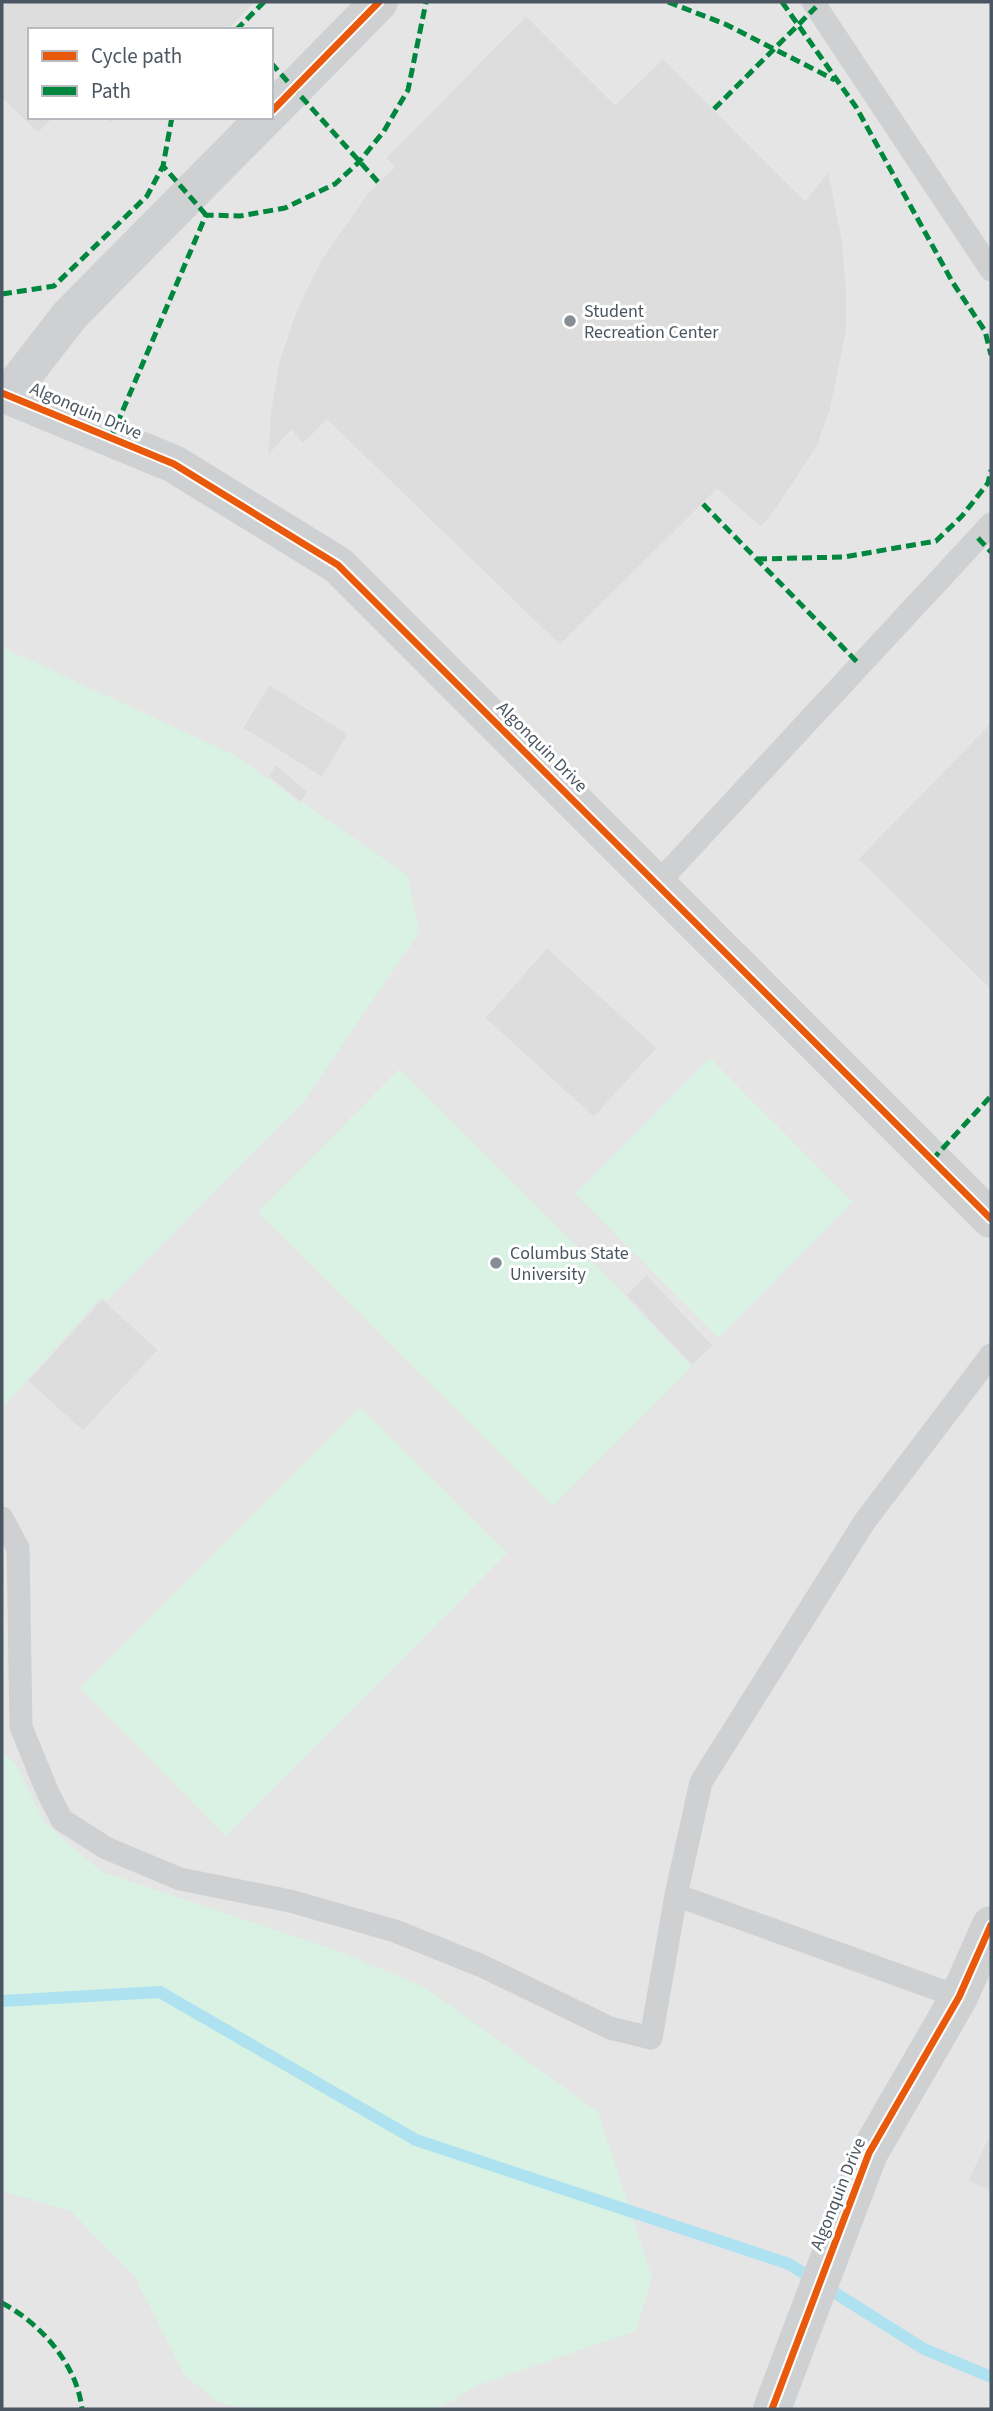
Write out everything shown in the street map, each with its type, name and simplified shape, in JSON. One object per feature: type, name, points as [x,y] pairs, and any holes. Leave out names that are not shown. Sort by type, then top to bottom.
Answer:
[{"type":"street","points":[[273,110],[379,2]]},
{"type":"street","points":[[5,394],[70,315],[265,119]]},
{"type":"street","name":"Algonquin Drive","points":[[5,394],[174,464],[338,565],[991,1219]]},
{"type":"street","name":"Algonquin Drive","points":[[772,2409],[869,2152],[959,1997],[991,1925]]},
{"type":"lane","points":[[813,2],[991,270]]},
{"type":"lane","points":[[657,884],[991,524]]},
{"type":"lane","points":[[2,1518],[18,1548],[21,1727],[62,1820],[106,1848],[180,1879],[290,1901],[396,1931],[482,1966],[610,2028],[650,2038],[676,1895],[701,1782],[865,1521],[991,1355]]},
{"type":"lane","points":[[676,1895],[959,1997]]},
{"type":"shaded area","name":"Columbus State University","points":[[2,2],[991,2],[991,2409],[2,2409]]},
{"type":"green space","points":[[2,647],[234,755],[407,875],[420,931],[304,1101],[2,1407]]},
{"type":"green space","points":[[710,1058],[853,1202],[718,1338],[575,1194]]},
{"type":"green space","points":[[399,1069],[694,1364],[553,1506],[258,1212]]},
{"type":"green space","points":[[360,1407],[507,1553],[226,1836],[80,1688]]},
{"type":"green space","points":[[2,1552],[5,1673],[2,1689]]},
{"type":"green space","points":[[2,1754],[15,1763],[45,1823],[100,1871],[336,1950],[424,1987],[598,2112],[652,2278],[636,2331],[478,2385],[437,2409],[254,2409],[219,2403],[184,2374],[134,2275],[71,2211],[2,2191]]},
{"type":"building","points":[[2,2],[256,2],[231,28],[28,28],[28,119],[53,119],[38,134],[2,99]]},
{"type":"building","name":"Student Recreation Center","points":[[526,15],[615,104],[663,58],[805,200],[829,170],[843,241],[847,288],[847,331],[831,409],[818,446],[778,507],[761,528],[717,490],[560,646],[327,421],[303,445],[291,431],[267,458],[270,413],[278,363],[296,310],[321,259],[367,193],[394,167],[385,158]]},
{"type":"building","points":[[269,684],[349,734],[322,778],[242,728]]},
{"type":"building","points":[[991,724],[991,991],[857,859]]},
{"type":"building","points":[[276,764],[309,792],[301,803],[267,776]]},
{"type":"building","points":[[547,947],[658,1048],[594,1118],[484,1018]]},
{"type":"building","points":[[647,1274],[714,1346],[692,1366],[625,1295]]},
{"type":"building","points":[[102,1298],[159,1350],[83,1432],[27,1381]]},
{"type":"building","points":[[987,2139],[991,2141],[991,2192],[967,2181]]},
{"type":"waterway","points":[[2,2001],[160,1992],[416,2140],[789,2264],[924,2349],[991,2377]]},
{"type":"marked path","points":[[238,28],[264,2]]},
{"type":"marked path","points":[[111,438],[206,215],[240,216],[285,208],[335,184],[359,162],[384,131],[408,90],[426,2]]},
{"type":"marked path","points":[[668,2],[725,24],[835,80]]},
{"type":"marked path","points":[[782,2],[856,107],[953,283],[985,331],[991,355]]},
{"type":"marked path","points":[[714,109],[816,7]]},
{"type":"marked path","points":[[273,65],[378,182]]},
{"type":"marked path","points":[[172,119],[163,166],[206,215]]},
{"type":"marked path","points":[[2,294],[54,286],[147,196],[163,166]]},
{"type":"marked path","points":[[757,559],[844,557],[936,541],[962,516],[988,483],[991,470]]},
{"type":"marked path","points":[[703,504],[860,665]]},
{"type":"marked path","points":[[978,538],[991,552]]},
{"type":"marked path","points":[[932,1160],[991,1096]]},
{"type":"marked path","points":[[2,2303],[43,2333],[65,2361],[79,2392],[82,2409]]},
{"type":"cycle path","points":[[273,110],[379,2]]},
{"type":"cycle path","points":[[2,393],[174,464],[338,565],[991,1219]]},
{"type":"cycle path","points":[[772,2409],[869,2153],[959,1997],[991,1925]]},
{"type":"place","name":"Student Recreation Center","points":[[570,321]]},
{"type":"place","name":"Columbus State University","points":[[496,1263]]}]
